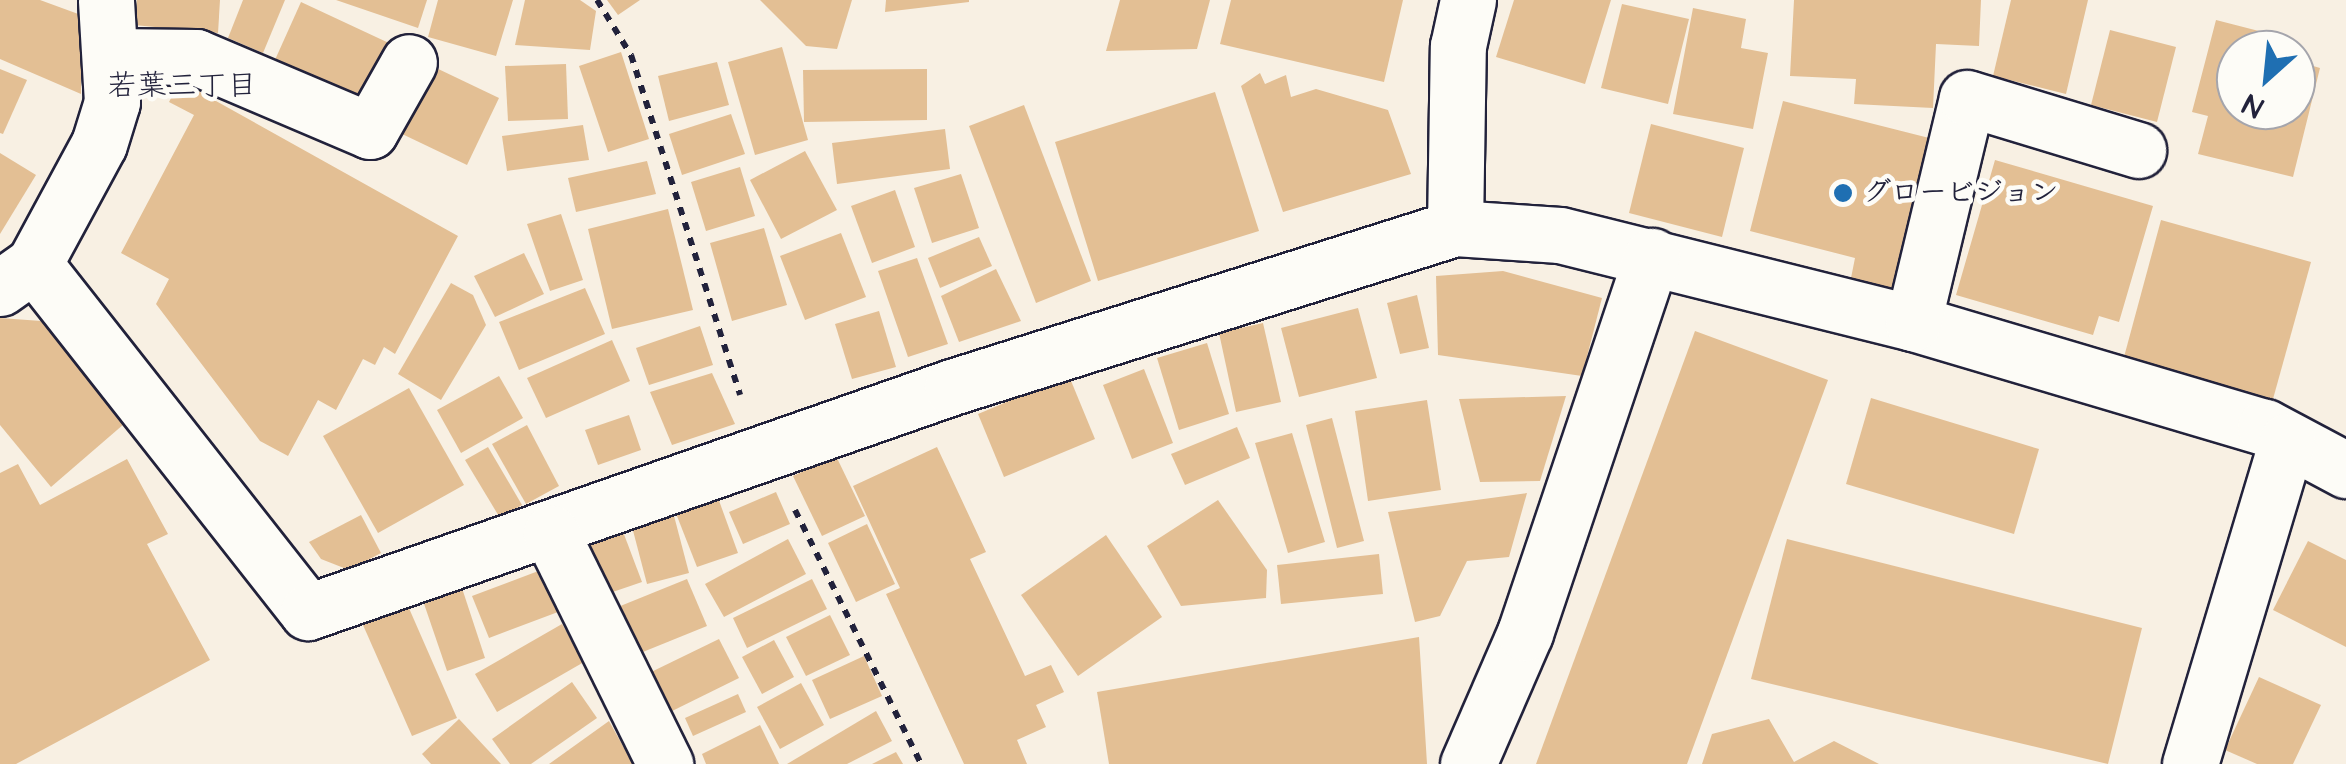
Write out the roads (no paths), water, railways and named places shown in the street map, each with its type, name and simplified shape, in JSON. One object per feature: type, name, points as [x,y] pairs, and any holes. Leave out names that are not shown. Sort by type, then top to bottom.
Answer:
[{"type":"street","points":[[106,0],[111,56],[99,144],[14,271],[308,612],[551,533],[766,451],[1455,228],[1560,235],[1912,323],[2287,441],[2346,470]]},
{"type":"street","points":[[1455,228],[1458,46],[1468,0]]},
{"type":"street","points":[[111,56],[196,57],[370,131],[409,62]]},
{"type":"street","points":[[1912,323],[1967,98],[2138,150]]},
{"type":"street","points":[[1468,764],[1526,634],[1652,256]]},
{"type":"street","points":[[2190,764],[2287,441]]},
{"type":"street","points":[[551,533],[665,764]]},
{"type":"place","name":"グロービジョン","points":[[1843,193]]},
{"type":"district","name":"若葉三丁目","points":[[182,86]]}]
